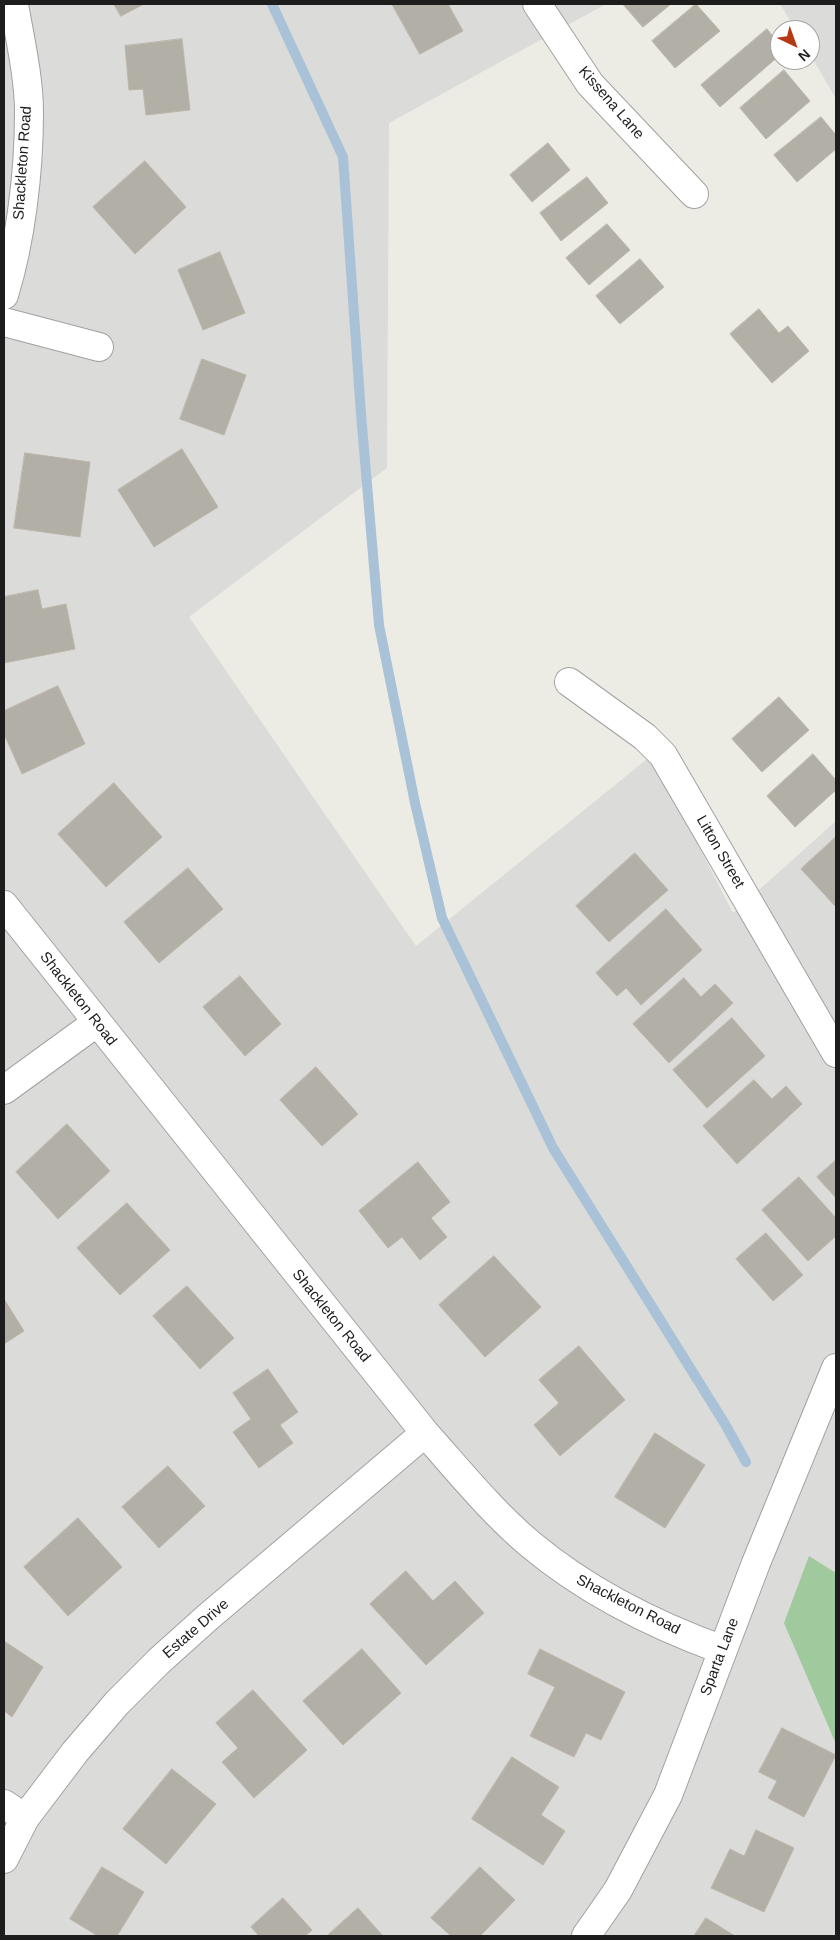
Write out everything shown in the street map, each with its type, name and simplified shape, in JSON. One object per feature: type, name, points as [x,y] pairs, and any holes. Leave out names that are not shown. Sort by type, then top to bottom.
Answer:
[{"type":"street","name":"Shackleton Road","points":[[4,293],[24,196],[29,113],[24,57],[14,4]]},
{"type":"street","name":"Kissena Lane","points":[[537,4],[590,84],[694,194]]},
{"type":"street","points":[[4,322],[100,348]]},
{"type":"street","name":"Litton Street","points":[[569,682],[645,737],[663,756],[836,1053]]},
{"type":"street","name":"Shackleton Road","points":[[4,905],[96,1023],[425,1433],[490,1506],[529,1543],[569,1574],[602,1595],[700,1642],[723,1650]]},
{"type":"street","points":[[4,1090],[96,1023]]},
{"type":"street","name":"Sparta Lane","points":[[586,1936],[618,1890],[668,1796],[756,1564],[836,1368]]},
{"type":"street","name":"Estate Drive","points":[[4,1859],[15,1811],[76,1752],[111,1710],[158,1661],[425,1433]]},
{"type":"shaded area","points":[[4,4],[606,4],[389,123],[387,468],[189,617],[416,946],[652,755],[733,913],[836,821],[836,1936],[4,1936]]},
{"type":"shaded area","points":[[780,4],[836,4],[836,99],[819,70],[820,20],[790,20]]},
{"type":"green space","points":[[809,1556],[836,1573],[836,1744],[784,1623]]},
{"type":"building","points":[[114,4],[144,4],[121,16]]},
{"type":"building","points":[[392,4],[448,4],[463,31],[420,54]]},
{"type":"building","points":[[623,4],[671,4],[643,27]]},
{"type":"building","points":[[696,4],[720,31],[675,68],[652,41]]},
{"type":"building","points":[[767,29],[770,33],[770,64],[720,107],[701,85]]},
{"type":"building","points":[[182,39],[190,110],[146,115],[143,89],[129,90],[125,46]]},
{"type":"building","points":[[784,70],[810,101],[766,139],[740,108]]},
{"type":"building","points":[[821,117],[836,135],[836,149],[797,182],[774,155]]},
{"type":"building","points":[[548,143],[570,170],[532,202],[510,175]]},
{"type":"building","points":[[145,161],[186,207],[135,254],[93,207]]},
{"type":"building","points":[[587,177],[608,203],[561,241],[540,213]]},
{"type":"building","points":[[607,224],[630,250],[589,285],[566,258]]},
{"type":"building","points":[[220,252],[245,313],[203,330],[178,270]]},
{"type":"building","points":[[640,259],[664,287],[620,324],[596,296]]},
{"type":"building","points":[[759,309],[779,333],[788,326],[809,351],[772,383],[730,334]]},
{"type":"building","points":[[202,359],[246,375],[224,435],[180,419]]},
{"type":"building","points":[[182,449],[218,507],[154,547],[118,490]]},
{"type":"building","points":[[25,453],[90,462],[80,537],[14,528]]},
{"type":"building","points":[[38,590],[42,609],[66,604],[75,649],[4,663],[4,597]]},
{"type":"building","points":[[58,686],[85,744],[22,774],[4,734],[4,711]]},
{"type":"building","points":[[779,697],[809,730],[762,772],[732,739]]},
{"type":"building","points":[[813,754],[836,780],[836,790],[795,827],[767,796]]},
{"type":"building","points":[[114,783],[162,837],[106,887],[58,834]]},
{"type":"building","points":[[836,837],[836,907],[801,869]]},
{"type":"building","points":[[635,853],[668,890],[609,942],[576,906]]},
{"type":"building","points":[[188,868],[223,909],[159,963],[124,922]]},
{"type":"building","points":[[666,909],[702,950],[641,1005],[626,988],[617,996],[596,973]]},
{"type":"building","points":[[240,976],[281,1024],[245,1056],[203,1007]]},
{"type":"building","points":[[684,978],[701,997],[715,984],[733,1003],[669,1063],[633,1024]]},
{"type":"building","points":[[732,1018],[765,1056],[707,1108],[673,1070]]},
{"type":"building","points":[[316,1067],[358,1114],[322,1146],[280,1100]]},
{"type":"building","points":[[754,1080],[772,1099],[786,1086],[802,1104],[737,1164],[703,1126]]},
{"type":"building","points":[[67,1124],[110,1171],[58,1219],[16,1172]]},
{"type":"building","points":[[836,1160],[836,1198],[817,1177]]},
{"type":"building","points":[[418,1162],[450,1202],[431,1218],[447,1237],[420,1260],[402,1237],[388,1248],[359,1211]]},
{"type":"building","points":[[799,1177],[836,1218],[836,1236],[808,1261],[762,1210]]},
{"type":"building","points":[[127,1203],[170,1250],[120,1295],[77,1248]]},
{"type":"building","points":[[766,1233],[803,1275],[773,1301],[736,1259]]},
{"type":"building","points":[[494,1256],[541,1307],[485,1357],[439,1305]]},
{"type":"building","points":[[187,1286],[234,1338],[200,1369],[153,1316]]},
{"type":"building","points":[[4,1299],[24,1331],[4,1344]]},
{"type":"building","points":[[579,1346],[625,1400],[560,1456],[534,1425],[559,1403],[539,1380]]},
{"type":"building","points":[[268,1369],[298,1412],[280,1425],[293,1443],[259,1468],[233,1432],[251,1419],[233,1393]]},
{"type":"building","points":[[655,1433],[705,1465],[665,1528],[615,1497]]},
{"type":"building","points":[[168,1466],[205,1506],[159,1548],[122,1507]]},
{"type":"building","points":[[78,1518],[122,1567],[68,1616],[24,1567]]},
{"type":"building","points":[[406,1571],[433,1601],[455,1581],[484,1613],[426,1665],[370,1604]]},
{"type":"building","points":[[4,1641],[43,1667],[12,1717],[4,1711]]},
{"type":"building","points":[[362,1649],[401,1693],[343,1745],[303,1701]]},
{"type":"building","points":[[540,1649],[625,1692],[601,1740],[586,1733],[574,1757],[530,1736],[555,1687],[528,1674]]},
{"type":"building","points":[[253,1690],[307,1750],[254,1798],[222,1762],[238,1748],[216,1723]]},
{"type":"building","points":[[782,1728],[836,1755],[804,1817],[768,1798],[777,1781],[759,1772]]},
{"type":"building","points":[[512,1757],[559,1787],[541,1815],[565,1831],[543,1865],[472,1819]]},
{"type":"building","points":[[172,1769],[216,1804],[166,1864],[123,1829]]},
{"type":"building","points":[[756,1830],[794,1848],[764,1912],[711,1888],[730,1849],[744,1856]]},
{"type":"building","points":[[102,1867],[144,1892],[117,1936],[98,1936],[70,1919]]},
{"type":"building","points":[[480,1867],[515,1900],[480,1936],[451,1936],[431,1918]]},
{"type":"building","points":[[283,1898],[312,1930],[305,1936],[259,1936],[251,1927]]},
{"type":"building","points":[[358,1908],[383,1936],[327,1936]]},
{"type":"building","points":[[706,1918],[735,1936],[694,1936]]},
{"type":"waterway","points":[[272,4],[343,157],[361,414],[379,625],[415,803],[442,918],[553,1148],[725,1424],[746,1462]]}]
